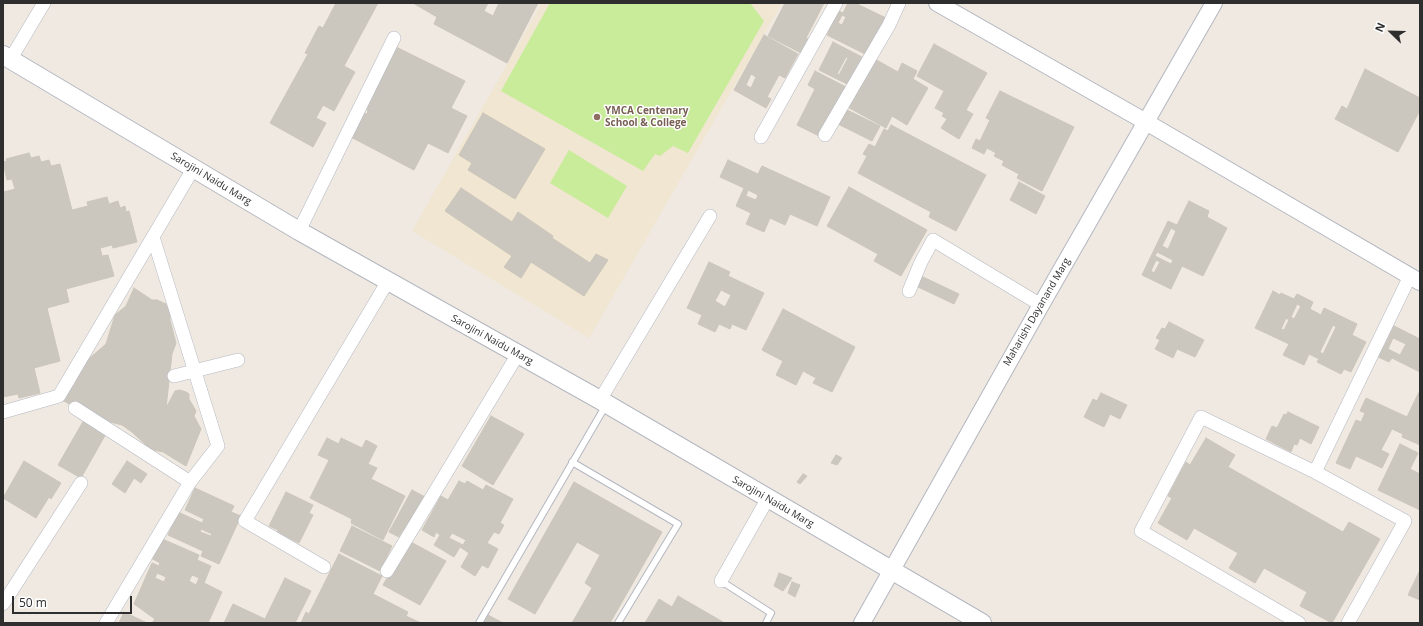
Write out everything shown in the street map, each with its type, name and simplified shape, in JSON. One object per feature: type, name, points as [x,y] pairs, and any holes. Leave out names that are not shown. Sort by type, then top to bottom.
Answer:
[{"type":"main road","name":"Sarojini Naidu Marg","points":[[7,58],[299,231],[518,354],[982,623]]},
{"type":"street","points":[[7,58],[44,3]]},
{"type":"street","points":[[761,137],[836,3]]},
{"type":"street","points":[[825,135],[889,25],[899,3]]},
{"type":"street","points":[[937,3],[1146,122],[1415,279],[1315,472]]},
{"type":"street","name":"Maharishi Dayanand Marg","points":[[862,623],[1040,305],[1214,3]]},
{"type":"street","points":[[299,231],[394,38]]},
{"type":"street","points":[[3,412],[59,396],[193,168]]},
{"type":"street","points":[[603,403],[710,216]]},
{"type":"street","points":[[106,623],[190,482],[218,446],[153,237]]},
{"type":"street","points":[[909,291],[921,262],[933,240],[1040,305]]},
{"type":"street","points":[[324,567],[245,521],[388,282]]},
{"type":"street","points":[[387,571],[518,354]]},
{"type":"street","points":[[174,376],[238,360]]},
{"type":"street","points":[[75,408],[190,482]]},
{"type":"street","points":[[1299,623],[1141,531],[1201,417],[1315,472],[1405,521],[1348,623]]},
{"type":"street","points":[[3,604],[81,483]]},
{"type":"street","points":[[721,580],[768,498]]},
{"type":"lane","points":[[479,623],[572,462],[603,403]]},
{"type":"lane","points":[[572,462],[678,524],[618,623]]},
{"type":"lane","points":[[721,580],[771,613],[766,623]]},
{"type":"shaded area","name":"YMCA Centenary School & College","points":[[542,3],[782,3],[589,338],[412,231]]},
{"type":"green space","points":[[550,3],[750,3],[764,21],[688,153],[673,146],[660,156],[655,154],[643,171],[501,91]]},
{"type":"green space","points":[[569,150],[627,186],[608,218],[550,183]]},
{"type":"building","points":[[336,3],[378,3],[344,66],[355,72],[334,111],[323,105],[316,118],[326,123],[313,147],[270,123],[308,54],[305,53],[319,26],[323,28]]},
{"type":"building","points":[[413,3],[488,3],[484,11],[493,16],[499,3],[538,3],[507,63],[434,24],[437,17]]},
{"type":"building","points":[[785,3],[824,3],[806,38],[808,39],[801,53],[768,36]]},
{"type":"building","points":[[848,3],[855,3],[886,18],[869,56],[827,35],[839,11],[843,13]],"holes":[[[842,15],[846,17],[842,25],[838,23]]]},
{"type":"building","points":[[764,35],[798,54],[785,78],[779,75],[767,97],[771,99],[766,108],[734,90]],"holes":[[[751,74],[756,77],[751,88],[746,85]]]},
{"type":"building","points":[[833,42],[862,57],[847,84],[819,70]],"holes":[[[846,57],[848,58],[839,75],[837,74]]]},
{"type":"building","points":[[390,44],[465,81],[451,108],[467,116],[448,153],[428,143],[414,170],[347,135],[364,113],[367,114],[368,110],[360,106]],"holes":[[[407,83],[438,99],[426,123],[395,108]]]},
{"type":"building","points":[[934,44],[987,73],[966,110],[973,114],[959,139],[941,128],[947,119],[942,116],[944,113],[935,108],[944,91],[917,76]]},
{"type":"building","points":[[871,57],[898,72],[902,63],[917,71],[913,79],[928,88],[907,125],[892,116],[886,128],[844,105]]},
{"type":"building","points":[[1365,69],[1420,98],[1420,110],[1398,152],[1335,119],[1342,106],[1347,109]]},
{"type":"building","points":[[815,71],[846,87],[821,137],[797,125],[815,89],[808,85]]},
{"type":"building","points":[[407,83],[438,99],[426,123],[395,108]]},
{"type":"building","points":[[1000,91],[1074,127],[1042,191],[1017,178],[1019,174],[1002,165],[1004,161],[994,156],[996,153],[987,148],[984,154],[972,148],[976,139],[980,141],[990,120],[986,118]]},
{"type":"building","points":[[843,108],[880,126],[872,141],[836,123]]},
{"type":"building","points":[[483,113],[545,149],[515,199],[468,170],[472,163],[459,155]]},
{"type":"building","points":[[891,125],[986,175],[956,231],[929,217],[931,212],[858,173],[867,156],[863,154],[869,144],[875,147],[884,129],[888,131]]},
{"type":"building","points":[[29,153],[31,158],[39,156],[41,162],[49,160],[51,166],[60,164],[72,210],[88,206],[87,202],[107,197],[109,204],[118,201],[120,208],[125,206],[126,212],[129,211],[137,242],[113,248],[112,245],[100,248],[102,256],[108,255],[114,276],[66,289],[69,302],[47,308],[60,361],[34,368],[40,393],[19,398],[18,394],[3,397],[3,189],[4,192],[15,189],[12,179],[7,180],[3,162],[7,161],[6,159]]},
{"type":"building","points":[[728,160],[758,174],[762,166],[830,197],[817,226],[790,214],[785,225],[770,218],[764,232],[746,224],[751,213],[736,206],[744,188],[720,177]],"holes":[[[748,190],[758,195],[756,200],[746,196]]]},
{"type":"building","points":[[1019,182],[1045,196],[1036,214],[1010,200]]},
{"type":"building","points":[[849,187],[927,230],[901,276],[874,261],[878,254],[827,226]]},
{"type":"building","points":[[461,188],[512,222],[518,212],[553,236],[552,238],[590,263],[596,254],[608,260],[584,296],[531,262],[521,278],[504,267],[512,256],[445,211]]},
{"type":"building","points":[[1189,201],[1209,211],[1207,217],[1227,228],[1203,276],[1182,266],[1171,289],[1142,275],[1168,221],[1177,225]],"holes":[[[1171,228],[1176,231],[1168,249],[1162,246]],[[1157,252],[1173,260],[1171,264],[1155,256]],[[1156,260],[1160,262],[1154,273],[1151,271]]]},
{"type":"building","points":[[709,262],[730,272],[728,276],[764,293],[746,330],[732,324],[730,329],[719,324],[715,332],[698,324],[702,315],[687,308]],"holes":[[[721,290],[731,295],[725,307],[715,301]]]},
{"type":"building","points":[[921,276],[959,294],[954,304],[916,286]]},
{"type":"building","points":[[134,288],[152,300],[157,300],[166,304],[170,311],[170,320],[176,343],[172,354],[166,408],[175,391],[180,390],[186,392],[189,394],[189,399],[196,411],[194,416],[201,429],[186,466],[163,452],[154,450],[147,446],[122,425],[95,418],[62,400],[75,384],[83,364],[106,344],[115,315],[126,306]]},
{"type":"building","points":[[1273,291],[1280,295],[1281,293],[1294,299],[1297,294],[1313,302],[1310,309],[1321,315],[1324,308],[1357,324],[1352,335],[1366,342],[1351,372],[1344,369],[1341,374],[1317,362],[1319,359],[1309,354],[1304,365],[1283,355],[1289,344],[1255,328]],"holes":[[[1297,304],[1301,306],[1294,319],[1291,317]],[[1286,318],[1289,320],[1284,330],[1281,329]],[[1333,325],[1336,327],[1323,354],[1320,352]]]},
{"type":"building","points":[[783,309],[855,347],[832,392],[813,383],[816,378],[803,371],[796,385],[776,375],[783,361],[762,350]]},
{"type":"building","points":[[1169,322],[1204,340],[1195,357],[1177,349],[1173,358],[1155,349],[1160,340],[1156,338],[1162,328],[1165,329]]},
{"type":"building","points":[[1394,326],[1420,339],[1420,372],[1392,358],[1389,362],[1374,355],[1379,345],[1384,347]],"holes":[[[1393,338],[1406,344],[1400,355],[1388,349]]]},
{"type":"building","points":[[1420,390],[1420,445],[1402,437],[1403,434],[1392,429],[1381,450],[1389,454],[1382,468],[1356,456],[1350,469],[1336,463],[1356,420],[1361,422],[1365,413],[1360,411],[1366,398],[1407,417]]},
{"type":"building","points":[[1101,393],[1127,405],[1120,419],[1110,414],[1104,427],[1084,417],[1093,399],[1097,401]]},
{"type":"building","points":[[1288,412],[1319,427],[1311,444],[1300,438],[1297,445],[1294,444],[1291,452],[1266,439],[1272,426],[1277,428],[1284,414],[1286,415]]},
{"type":"building","points":[[491,416],[524,434],[493,485],[462,466]]},
{"type":"building","points":[[84,420],[107,432],[81,478],[58,465]]},
{"type":"building","points":[[327,438],[339,444],[341,438],[362,448],[366,440],[377,446],[368,464],[377,468],[371,479],[405,496],[383,540],[351,523],[352,519],[310,498],[329,460],[318,455]]},
{"type":"building","points":[[1206,438],[1235,455],[1228,467],[1343,532],[1349,522],[1380,539],[1332,623],[1300,606],[1307,592],[1264,568],[1255,583],[1229,568],[1238,553],[1194,528],[1187,540],[1158,523],[1172,498],[1168,496],[1186,462],[1190,465]]},
{"type":"building","points":[[1400,444],[1418,453],[1410,469],[1420,474],[1420,510],[1378,490]]},
{"type":"building","points":[[836,455],[842,458],[837,465],[831,463]]},
{"type":"building","points":[[24,461],[61,483],[51,499],[49,497],[36,518],[3,498]]},
{"type":"building","points":[[127,461],[147,474],[141,483],[134,478],[125,493],[112,484]]},
{"type":"building","points":[[803,474],[807,476],[800,484],[797,482]]},
{"type":"building","points":[[459,481],[465,484],[467,481],[483,490],[486,485],[513,499],[500,523],[504,525],[499,534],[494,532],[487,543],[498,549],[488,568],[482,565],[475,576],[461,567],[469,553],[460,547],[454,557],[434,545],[440,535],[436,532],[434,537],[422,530],[441,496],[448,500]],"holes":[[[452,533],[466,540],[463,545],[449,538]]]},
{"type":"building","points":[[574,482],[662,532],[610,623],[572,623],[592,588],[585,583],[600,555],[577,542],[535,614],[508,599]]},
{"type":"building","points":[[195,488],[234,506],[231,512],[241,516],[219,564],[201,556],[203,551],[168,535],[178,512],[202,523],[204,519],[185,510]],"holes":[[[201,529],[212,534],[211,536],[200,532]]]},
{"type":"building","points":[[412,490],[427,498],[408,533],[403,530],[399,537],[389,532]]},
{"type":"building","points":[[286,492],[313,505],[309,513],[313,515],[299,543],[277,532],[278,530],[269,526]]},
{"type":"building","points":[[352,526],[392,546],[380,571],[340,551]]},
{"type":"building","points":[[160,538],[199,555],[197,560],[211,566],[204,583],[222,592],[208,623],[181,623],[178,621],[177,623],[152,623],[155,619],[134,604],[152,563],[159,566],[160,563],[151,558]],"holes":[[[157,573],[166,577],[164,582],[155,578]],[[192,575],[199,578],[196,585],[189,581]]]},
{"type":"building","points":[[409,541],[446,561],[420,605],[383,585]]},
{"type":"building","points":[[339,554],[382,576],[373,594],[408,612],[406,616],[421,623],[301,623],[306,612],[309,614]]},
{"type":"building","points":[[1420,570],[1420,600],[1408,595]]},
{"type":"building","points":[[779,573],[792,578],[783,591],[774,586]]},
{"type":"building","points":[[285,578],[311,591],[295,623],[224,623],[233,604],[265,619]]},
{"type":"building","points":[[792,582],[800,585],[795,597],[788,593]]},
{"type":"building","points":[[678,596],[723,622],[645,623],[659,599],[672,607]]},
{"type":"building","points":[[124,612],[147,623],[119,623]]},
{"type":"building","points":[[488,615],[503,623],[484,623]]},
{"type":"place","name":"YMCA Centenary School & College","points":[[597,117]]}]
